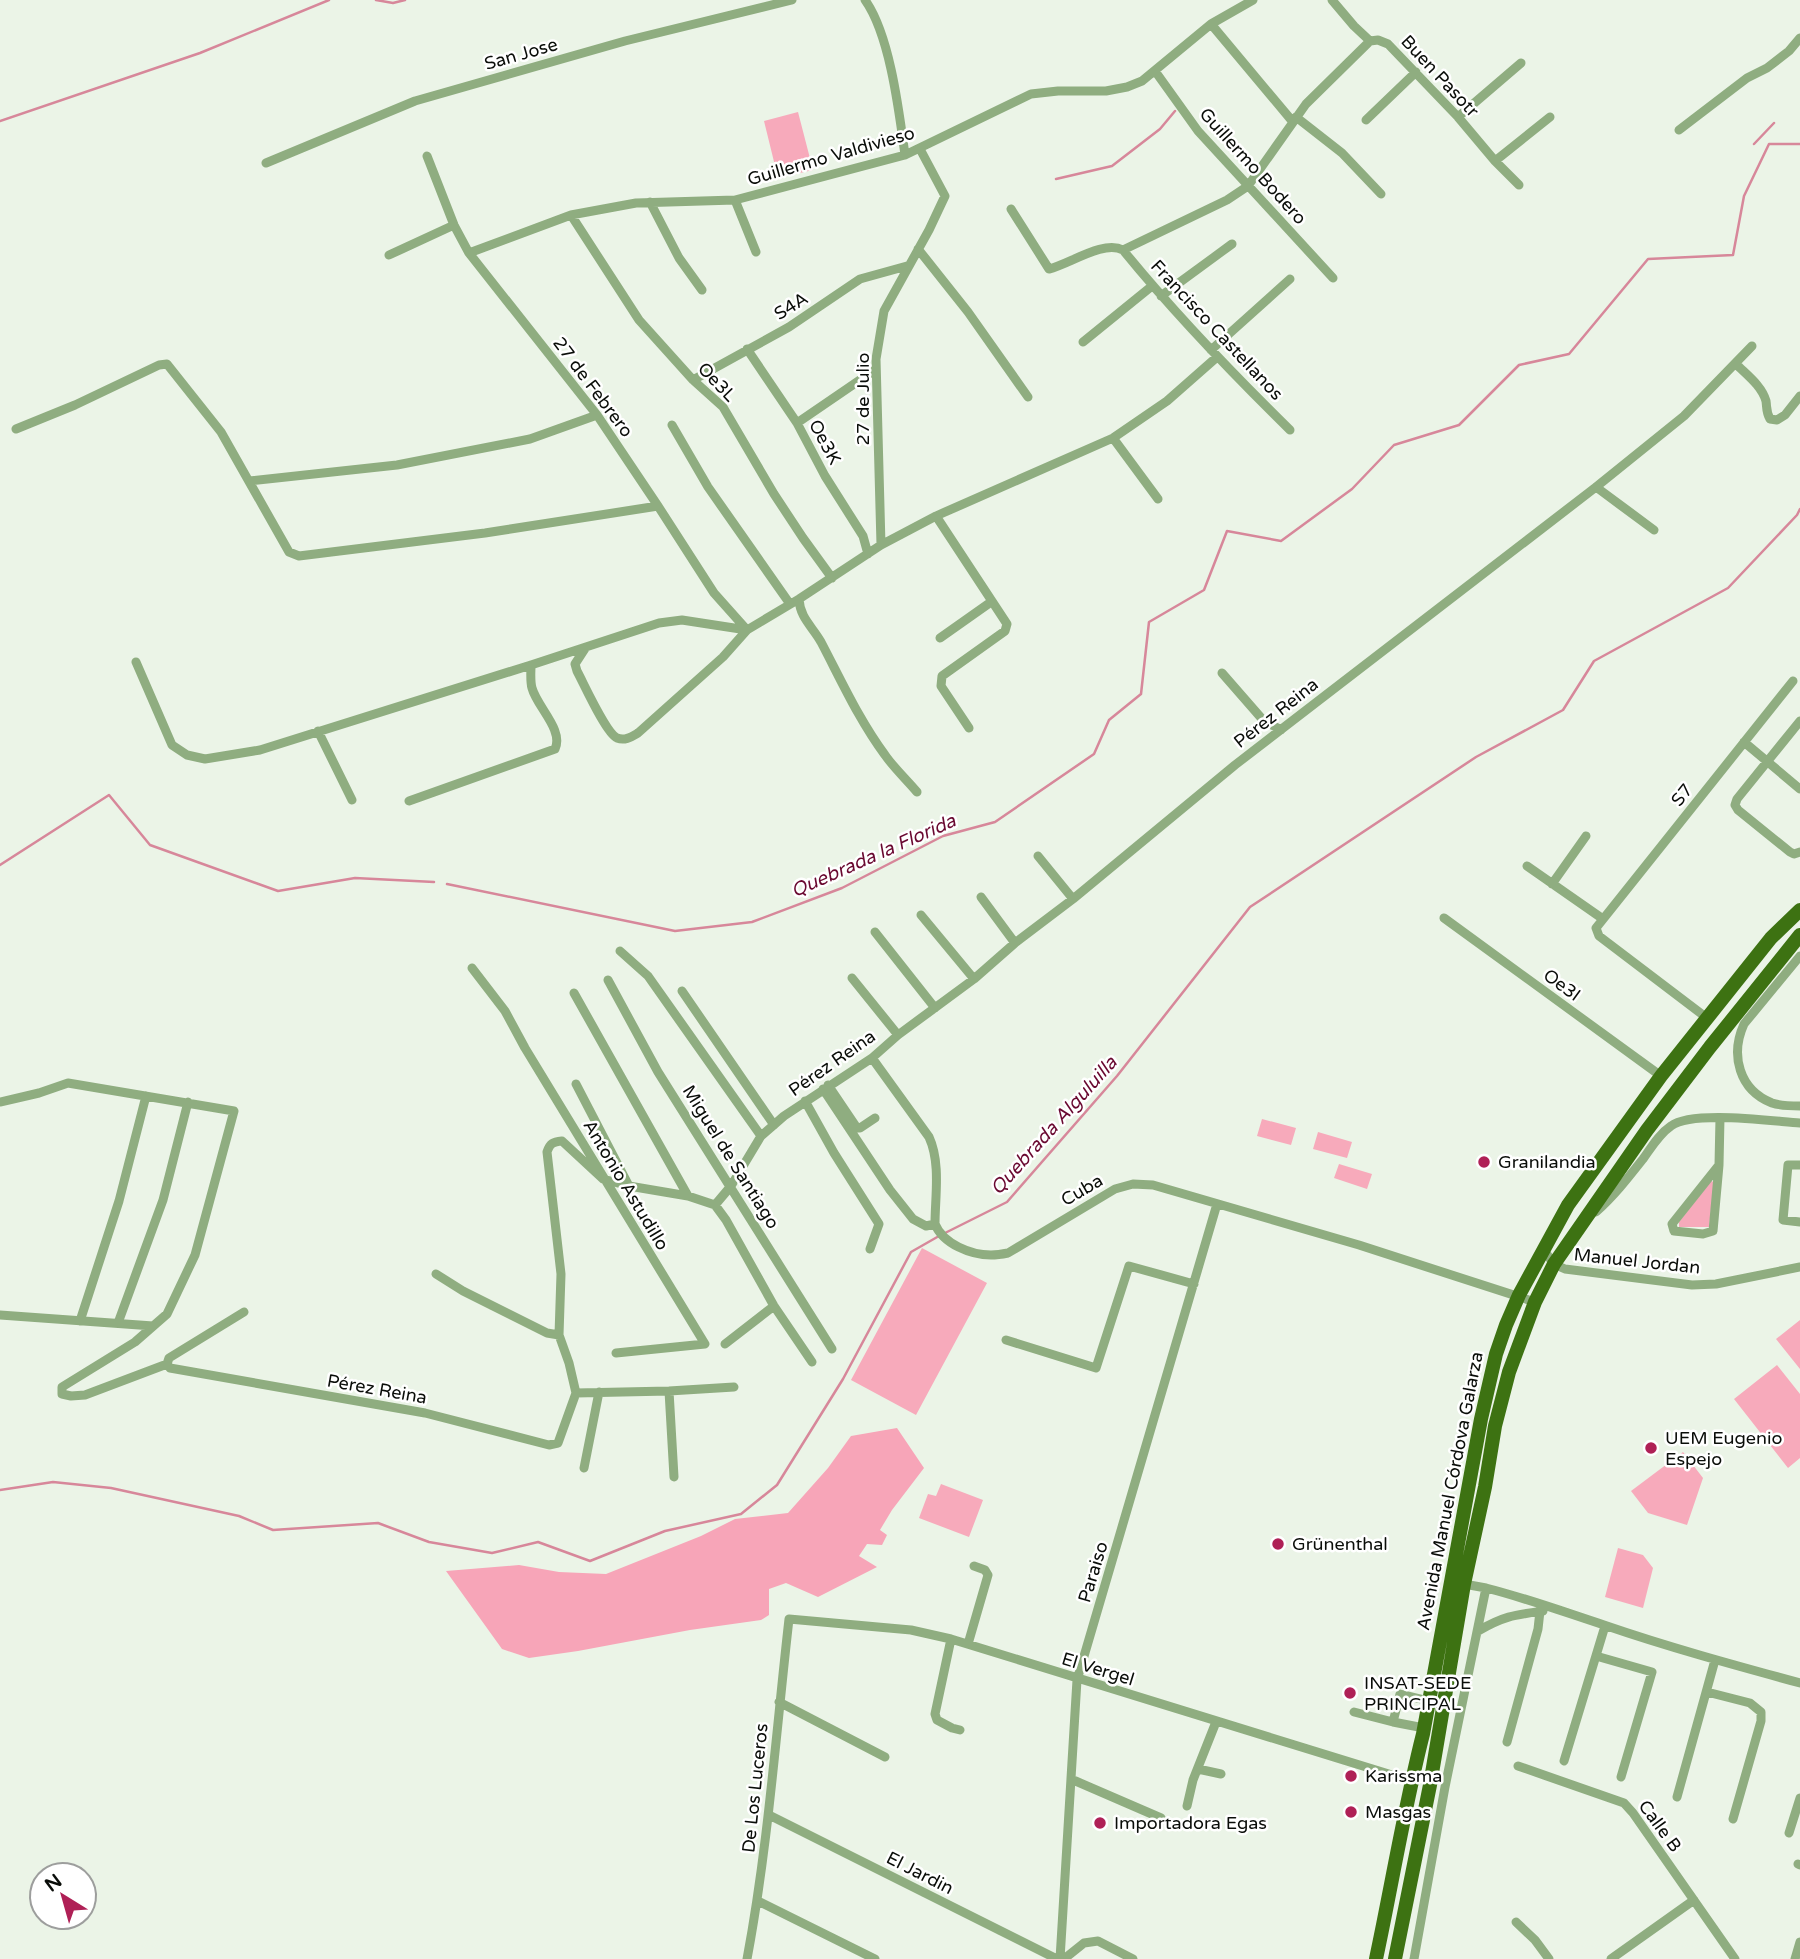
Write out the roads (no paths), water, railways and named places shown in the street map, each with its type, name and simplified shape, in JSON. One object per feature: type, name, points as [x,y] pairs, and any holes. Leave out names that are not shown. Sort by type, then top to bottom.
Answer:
[{"type":"main road","name":"Avenida Manuel Córdova Galarza","points":[[1376,1959],[1424,1728],[1481,1419],[1496,1354],[1506,1325],[1519,1295],[1568,1205],[1661,1076],[1771,938],[1800,911]]},
{"type":"main road","name":"Avenida Manuel Córdova Galarza","points":[[1395,1959],[1430,1785],[1464,1584],[1485,1488],[1495,1426],[1513,1357],[1535,1302],[1554,1264],[1576,1230],[1710,1047],[1800,936]]},
{"type":"street","name":"San Jose","points":[[266,163],[415,101],[625,41],[792,0]]},
{"type":"street","points":[[865,0],[881,31],[905,155]]},
{"type":"street","name":"Guillermo Valdivieso","points":[[469,253],[571,215],[650,202],[735,200],[905,155],[1031,94],[1106,91],[1142,81],[1211,24],[1253,0]]},
{"type":"street","name":"Buen Pasotr","points":[[1332,0],[1370,41],[1378,40],[1388,44],[1519,185]]},
{"type":"street","points":[[1211,24],[1295,120],[1342,153],[1381,194]]},
{"type":"street","points":[[1679,130],[1747,78],[1767,68],[1789,51],[1800,38]]},
{"type":"street","points":[[1011,209],[1049,269],[1106,247],[1123,250],[1227,200],[1248,187],[1306,104],[1370,41]]},
{"type":"street","points":[[1458,117],[1521,63]]},
{"type":"street","name":"Guillermo Bodero","points":[[1155,71],[1198,131],[1333,278]]},
{"type":"street","points":[[1366,120],[1416,72]]},
{"type":"street","points":[[1495,161],[1550,117]]},
{"type":"street","name":"27 de Julio","points":[[881,545],[876,359],[884,311],[945,195],[920,149]]},
{"type":"street","name":"27 de Febrero","points":[[427,156],[454,225],[469,253],[597,415],[714,593],[747,631]]},
{"type":"street","points":[[735,200],[756,252]]},
{"type":"street","points":[[650,202],[679,258],[702,290]]},
{"type":"street","name":"Oe3L","points":[[571,215],[628,305],[693,380],[723,407],[774,494],[832,578]]},
{"type":"street","points":[[389,255],[454,225]]},
{"type":"street","points":[[1161,296],[1232,244]]},
{"type":"street","points":[[918,249],[968,312],[1028,397]]},
{"type":"street","name":"Francisco Castellanos","points":[[1123,250],[1214,354],[1290,430]]},
{"type":"street","name":"S4A","points":[[693,380],[789,327],[860,279],[908,266]]},
{"type":"street","points":[[587,647],[575,664],[577,671],[606,727],[613,736],[620,739],[629,738],[723,657],[747,631],[881,545],[936,516],[1113,438],[1167,401],[1290,279]]},
{"type":"street","points":[[1083,342],[1152,286]]},
{"type":"street","name":"Pérez Reina","points":[[715,1205],[731,1186],[761,1136],[784,1116],[872,1058],[898,1035],[974,979],[1234,765],[1596,487],[1684,416],[1752,346]]},
{"type":"street","name":"Oe3K","points":[[747,349],[797,423],[825,476],[863,536],[869,554]]},
{"type":"street","points":[[16,429],[75,405],[159,365],[167,364],[220,432],[289,552],[299,556],[485,533],[659,506]]},
{"type":"street","points":[[1736,364],[1758,386],[1766,401],[1766,411],[1770,419],[1777,420],[1785,415],[1800,396]]},
{"type":"street","points":[[797,423],[876,369]]},
{"type":"street","points":[[250,481],[397,465],[530,439],[597,415]]},
{"type":"street","points":[[672,425],[708,487],[790,604]]},
{"type":"street","points":[[1113,438],[1158,499]]},
{"type":"street","points":[[1596,487],[1654,530]]},
{"type":"street","points":[[936,516],[1007,624],[1005,631],[942,676],[940,681],[968,729]]},
{"type":"street","points":[[799,599],[800,610],[818,636],[851,701],[885,757],[917,792]]},
{"type":"street","points":[[940,638],[991,602]]},
{"type":"street","points":[[136,662],[172,745],[187,755],[205,759],[260,750],[659,622],[682,620],[747,631]]},
{"type":"street","points":[[409,801],[555,749],[555,731],[531,687],[531,665]]},
{"type":"street","points":[[1222,673],[1263,720],[1281,730]]},
{"type":"street","name":"S7","points":[[1707,1018],[1599,936],[1596,928],[1793,681]]},
{"type":"street","points":[[1800,721],[1735,805],[1790,852],[1800,852]]},
{"type":"street","points":[[318,732],[352,800]]},
{"type":"street","points":[[1744,742],[1800,789]]},
{"type":"street","points":[[1552,884],[1586,836]]},
{"type":"street","points":[[1038,856],[1073,899]]},
{"type":"street","points":[[1527,866],[1603,919]]},
{"type":"street","points":[[981,897],[1015,943]]},
{"type":"street","points":[[921,915],[974,979]]},
{"type":"street","name":"Oe3I","points":[[1444,918],[1661,1076]]},
{"type":"street","points":[[875,932],[935,1008]]},
{"type":"street","points":[[620,951],[648,976],[761,1136]]},
{"type":"street","points":[[1800,956],[1744,1024],[1737,1051],[1738,1066],[1745,1082],[1756,1094],[1774,1103],[1800,1106]]},
{"type":"street","name":"Antonio Astudillo","points":[[472,968],[505,1011],[516,1034],[705,1344],[616,1353]]},
{"type":"street","points":[[852,978],[898,1035]]},
{"type":"street","name":"Miguel de Santiago","points":[[608,980],[658,1072],[832,1349]]},
{"type":"street","points":[[682,991],[774,1125]]},
{"type":"street","points":[[574,993],[688,1196]]},
{"type":"street","points":[[872,1058],[934,1148],[935,1224]]},
{"type":"street","points":[[0,1102],[68,1083],[234,1111],[195,1255],[167,1314],[135,1342],[62,1387],[62,1394],[85,1395],[167,1364],[169,1358],[244,1312]]},
{"type":"street","points":[[576,1084],[628,1186]]},
{"type":"street","points":[[825,1087],[858,1128],[875,1118]]},
{"type":"street","name":"Cuba","points":[[825,1087],[868,1157],[913,1219],[926,1226],[935,1224],[937,1230],[953,1244],[971,1252],[991,1255],[1008,1253],[1115,1189],[1133,1184],[1153,1185],[1519,1295]]},
{"type":"street","points":[[80,1321],[119,1201],[146,1096]]},
{"type":"street","points":[[805,1101],[879,1224],[870,1249]]},
{"type":"street","points":[[118,1323],[163,1200],[188,1102]]},
{"type":"street","points":[[1576,1230],[1615,1193],[1671,1125],[1694,1118],[1800,1123]]},
{"type":"street","points":[[1719,1165],[1672,1224],[1674,1231],[1703,1234],[1713,1231],[1719,1165],[1720,1118]]},
{"type":"street","points":[[734,1387],[576,1393],[559,1335],[561,1274],[547,1152],[553,1142],[562,1141],[603,1178],[628,1186],[688,1196],[715,1205],[812,1362]]},
{"type":"street","points":[[1800,1165],[1788,1165],[1783,1220],[1800,1222]]},
{"type":"street","name":"Paraiso","points":[[1060,1959],[1077,1679],[1217,1204]]},
{"type":"street","points":[[1543,1249],[1554,1264]]},
{"type":"street","name":"Manuel Jordan","points":[[1554,1264],[1565,1269],[1593,1274],[1692,1285],[1716,1284],[1800,1267]]},
{"type":"street","points":[[1006,1340],[1096,1367],[1129,1266],[1194,1284]]},
{"type":"street","points":[[436,1274],[463,1291],[547,1333],[559,1335]]},
{"type":"street","points":[[1519,1295],[1535,1302]]},
{"type":"street","points":[[725,1344],[775,1306]]},
{"type":"street","points":[[0,1315],[153,1326]]},
{"type":"street","name":"Pérez Reina","points":[[167,1364],[170,1368],[425,1413],[549,1445],[558,1443],[576,1393]]},
{"type":"street","points":[[669,1391],[674,1477]]},
{"type":"street","points":[[584,1468],[599,1392]]},
{"type":"street","points":[[968,1644],[988,1575],[985,1570],[974,1566]]},
{"type":"street","points":[[1464,1584],[1522,1597],[1605,1626],[1800,1683]]},
{"type":"street","points":[[1414,1959],[1445,1787],[1486,1588]]},
{"type":"street","points":[[1478,1631],[1507,1616],[1555,1609]]},
{"type":"street","points":[[1507,1742],[1538,1629],[1540,1611]]},
{"type":"street","name":"El Vergel","points":[[789,1619],[911,1630],[951,1639],[1392,1776]]},
{"type":"street","name":"De Los Luceros","points":[[747,1959],[758,1901],[769,1815],[789,1619]]},
{"type":"street","points":[[1564,1761],[1605,1626]]},
{"type":"street","points":[[951,1639],[935,1714],[937,1720],[960,1730]]},
{"type":"street","points":[[1596,1656],[1653,1667],[1621,1777]]},
{"type":"street","points":[[1677,1797],[1715,1660]]},
{"type":"street","points":[[1707,1692],[1750,1703],[1761,1712],[1761,1721],[1733,1819]]},
{"type":"street","points":[[1393,1722],[1400,1694],[1429,1700]]},
{"type":"street","points":[[779,1702],[885,1757]]},
{"type":"street","points":[[1354,1712],[1424,1728]]},
{"type":"street","points":[[1441,1714],[1459,1716]]},
{"type":"street","points":[[1186,1806],[1216,1722]]},
{"type":"street","name":"Calle B","points":[[1518,1766],[1624,1803],[1735,1959]]},
{"type":"street","points":[[1198,1769],[1220,1774]]},
{"type":"street","points":[[1071,1779],[1161,1818]]},
{"type":"street","points":[[1430,1785],[1445,1787]]},
{"type":"street","points":[[1789,1833],[1800,1798]]},
{"type":"street","name":"El Jardin","points":[[769,1815],[1060,1959]]},
{"type":"street","points":[[1611,1959],[1694,1900]]},
{"type":"street","points":[[758,1901],[875,1959]]},
{"type":"street","points":[[1516,1922],[1535,1940],[1549,1959]]},
{"type":"street","points":[[1060,1959],[1084,1943],[1098,1941],[1133,1959]]},
{"type":"street","points":[[1795,1959],[1800,1942]]},
{"type":"waterway","points":[[0,121],[200,53],[329,0]]},
{"type":"waterway","points":[[376,0],[393,3],[405,0]]},
{"type":"waterway","points":[[1056,179],[1112,166],[1160,129],[1175,111]]},
{"type":"waterway","points":[[1754,144],[1774,123]]},
{"type":"waterway","name":"Quebrada la Florida","points":[[447,884],[675,931],[752,922],[842,888],[943,836],[995,822],[1094,754],[1109,720],[1141,694],[1149,622],[1204,590],[1227,531],[1281,541],[1352,489],[1394,445],[1459,425],[1519,365],[1569,354],[1648,259],[1733,255],[1744,196],[1769,144],[1800,144]]},
{"type":"waterway","name":"Quebrada Alguluilla","points":[[945,1233],[1007,1202],[1117,1076],[1250,907],[1476,757],[1563,710],[1594,661],[1728,588],[1800,509]]},
{"type":"waterway","name":"Quebrada la Florida","points":[[0,865],[109,795],[150,845],[278,891],[355,878],[434,882]]},
{"type":"waterway","name":"Quebrada Alguluilla","points":[[0,1490],[53,1482],[111,1488],[239,1516],[273,1530],[378,1523],[429,1542],[492,1553],[538,1542],[590,1561],[665,1531],[741,1514],[777,1485],[843,1379],[911,1252],[939,1236]]},
{"type":"place","name":"Granilandia","points":[[1484,1162]]},
{"type":"place","name":"UEM Eugenio Espejo","points":[[1651,1448]]},
{"type":"place","name":"Grünenthal","points":[[1278,1544]]},
{"type":"place","name":"INSAT-SEDE PRINCIPAL","points":[[1350,1693]]},
{"type":"place","name":"Karissma","points":[[1351,1776]]},
{"type":"place","name":"Masgas","points":[[1351,1812]]},
{"type":"place","name":"Importadora Egas","points":[[1100,1823]]}]
